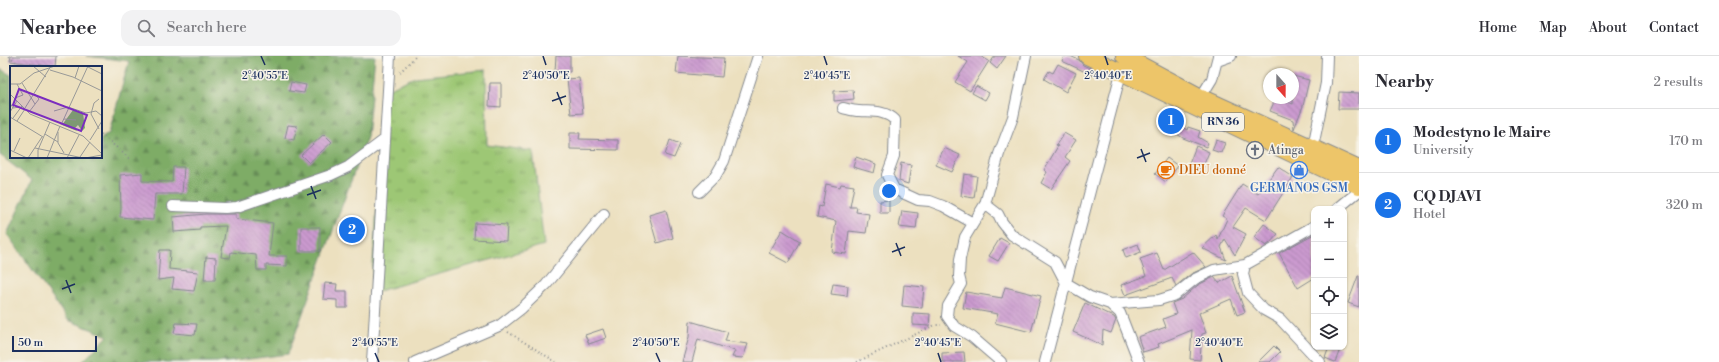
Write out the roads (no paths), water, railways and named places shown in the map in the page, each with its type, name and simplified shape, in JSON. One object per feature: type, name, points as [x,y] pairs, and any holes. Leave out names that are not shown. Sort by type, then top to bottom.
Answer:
[{"type":"main road","name":"RN 36","points":[[1087,56],[1359,186]]},
{"type":"main road","name":"RN 36","points":[[1124,56],[1201,97],[1359,169]]},
{"type":"street","points":[[372,362],[390,56]]},
{"type":"street","points":[[699,192],[716,175],[724,162],[758,56]]},
{"type":"street","points":[[1001,362],[972,337],[954,326],[947,316],[948,306],[961,284],[959,276],[960,259],[965,236],[985,204],[999,154],[1014,117],[1026,56]]},
{"type":"street","points":[[1201,97],[1212,79],[1217,59],[1231,56]]},
{"type":"street","points":[[1313,147],[1326,83],[1327,56]]},
{"type":"street","points":[[1045,362],[1121,73]]},
{"type":"street","points":[[843,108],[857,112],[881,113],[891,116],[895,120],[894,156],[887,175],[894,188],[918,200],[930,201],[943,206],[973,223]]},
{"type":"street","points":[[173,206],[224,208],[237,207],[348,167],[384,140]]},
{"type":"street","points":[[1341,206],[1359,191]]},
{"type":"street","points":[[985,204],[998,214],[1012,235],[1055,262],[1066,284],[1090,297],[1110,304],[1120,313],[1138,362]]},
{"type":"street","points":[[415,362],[499,326],[522,308],[546,285],[604,214]]},
{"type":"street","points":[[1110,304],[1159,300],[1175,295],[1195,279],[1214,270],[1245,265],[1311,228]]},
{"type":"street","points":[[1245,265],[1243,274],[1248,293],[1264,310],[1280,319],[1320,362]]},
{"type":"place","name":"Modestyno le Maire","points":[[1171,121]]},
{"type":"place","name":"Atinga","points":[[1255,150]]},
{"type":"place","name":"DIEU donné","points":[[1166,170]]},
{"type":"place","name":"GERMANOS GSM","points":[[1299,170]]},
{"type":"place","name":"CQ DJAVI","points":[[352,230]]}]
